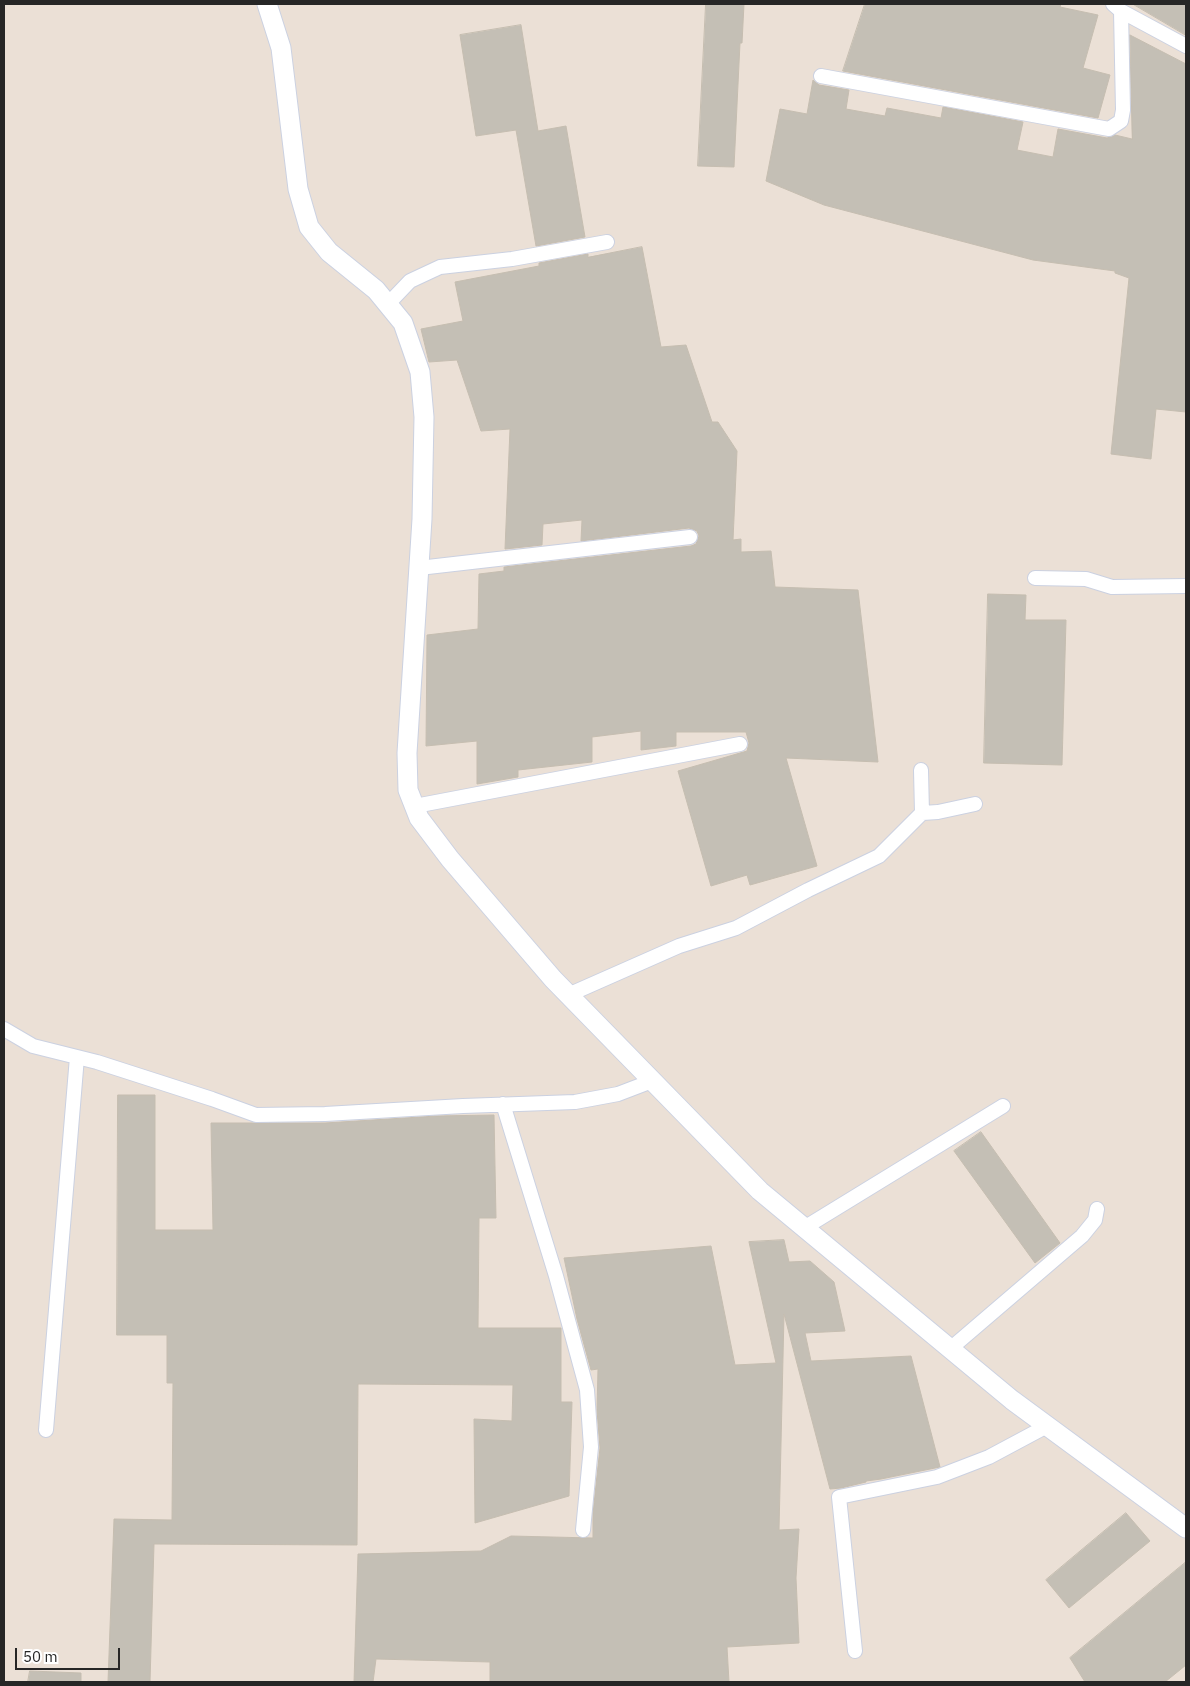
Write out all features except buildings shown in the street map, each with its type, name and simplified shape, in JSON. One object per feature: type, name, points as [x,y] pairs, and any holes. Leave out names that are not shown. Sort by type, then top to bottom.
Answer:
[{"type":"street","points":[[267,4],[281,48],[298,189],[309,227],[329,252],[376,290],[403,323],[420,372],[424,417],[422,519],[407,753],[408,790],[419,818],[450,859],[568,995],[760,1191],[1012,1400],[1186,1528]]},
{"type":"street","points":[[1117,8],[1186,46]]},
{"type":"street","points":[[821,76],[1109,129],[1120,121],[1123,110],[1117,8]]},
{"type":"street","points":[[388,304],[410,281],[440,267],[512,259],[607,242]]},
{"type":"street","points":[[419,568],[690,536]]},
{"type":"street","points":[[1035,578],[1086,579],[1112,587],[1186,586]]},
{"type":"street","points":[[414,806],[740,744]]},
{"type":"street","points":[[921,770],[922,813]]},
{"type":"street","points":[[568,995],[679,946],[736,928],[878,856],[922,813],[938,812],[975,804]]},
{"type":"street","points":[[4,1029],[33,1046],[97,1062],[203,1096],[256,1116],[575,1102],[618,1094],[652,1081]]},
{"type":"street","points":[[46,1430],[77,1057]]},
{"type":"street","points":[[503,1104],[556,1276],[587,1390],[591,1448],[583,1530]]},
{"type":"street","points":[[804,1228],[1003,1106]]},
{"type":"street","points":[[950,1349],[1082,1236],[1094,1220],[1097,1209]]},
{"type":"street","points":[[855,1650],[840,1497],[937,1477],[989,1457],[1047,1426]]}]
